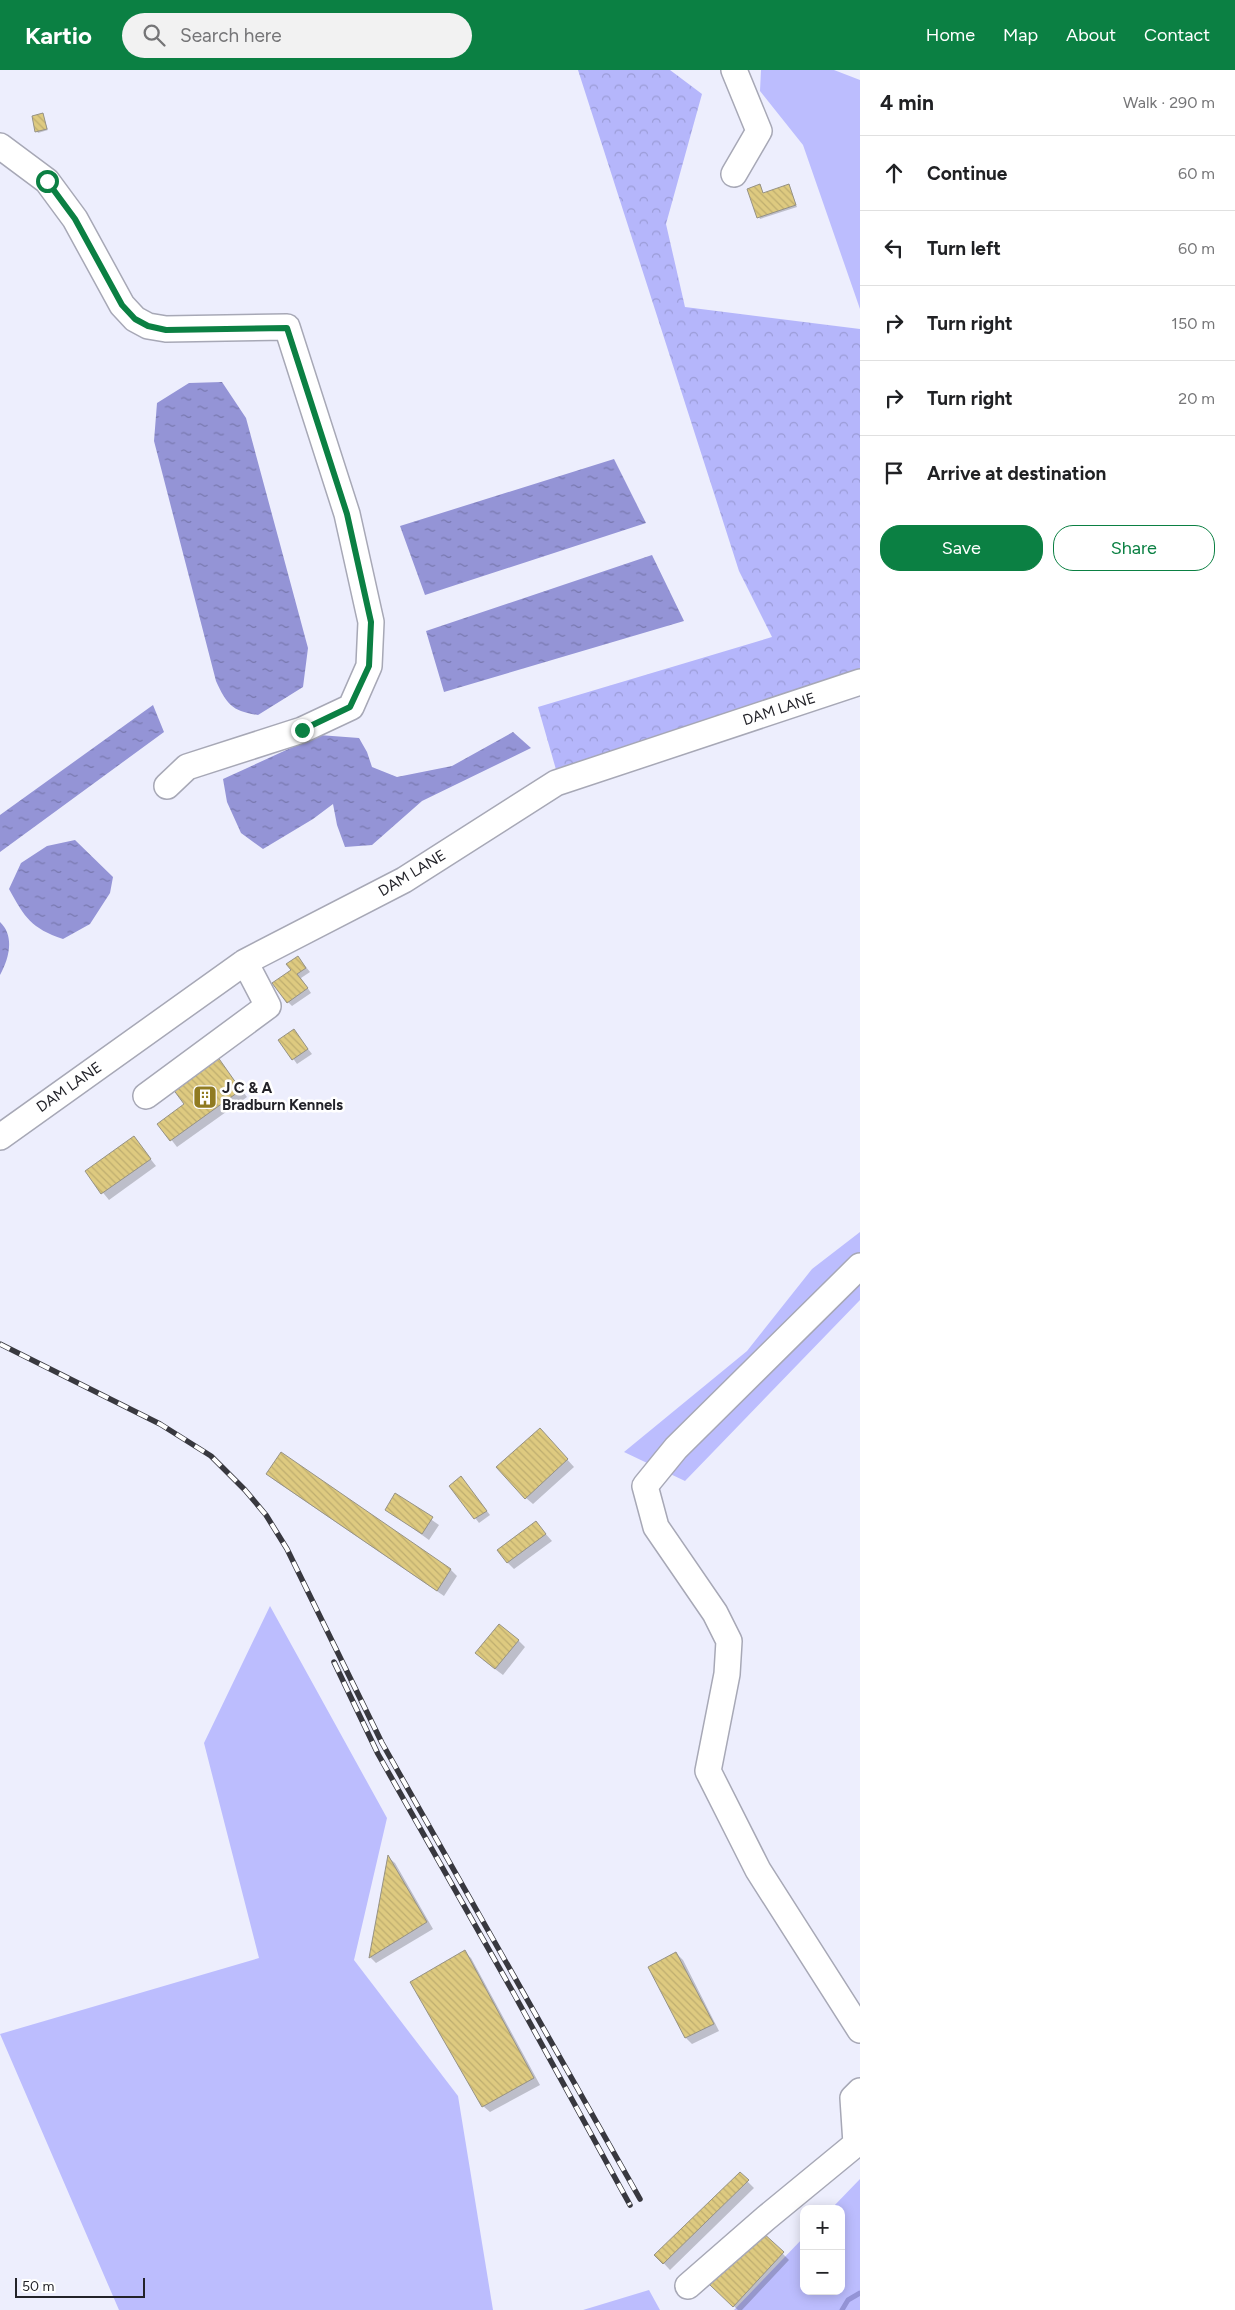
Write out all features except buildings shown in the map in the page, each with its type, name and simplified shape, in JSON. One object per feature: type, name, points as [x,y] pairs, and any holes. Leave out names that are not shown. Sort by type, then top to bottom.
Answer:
[{"type":"street","points":[[734,70],[759,131],[734,174]]},
{"type":"street","points":[[0,146],[47,181],[75,219],[122,305],[135,319],[148,326],[166,330],[287,328],[347,514],[371,622],[369,666],[350,707],[302,730],[187,767],[167,786]]},
{"type":"street","name":"DAM LANE","points":[[0,1137],[245,962],[404,880],[556,783],[860,682]]},
{"type":"street","points":[[146,1096],[268,1006],[245,962]]},
{"type":"street","points":[[860,1266],[676,1448],[645,1486],[656,1527],[715,1613],[729,1641],[727,1674],[708,1771],[758,1870],[860,2030]]},
{"type":"street","points":[[688,2286],[766,2218],[856,2144],[853,2098],[860,2091]]},
{"type":"shaded area","points":[[761,70],[834,70],[860,80],[860,309],[803,145],[760,91]]},
{"type":"shaded area","points":[[860,1232],[860,1300],[685,1481],[624,1452],[747,1351],[812,1269]]},
{"type":"shaded area","points":[[270,1606],[387,1818],[354,1960],[458,2096],[493,2310],[119,2310],[0,2034],[259,1958],[204,1743]]},
{"type":"shaded area","points":[[860,2179],[860,2310],[734,2310],[800,2241],[800,2295],[845,2295],[845,2205],[835,2205]]},
{"type":"shaded area","points":[[649,2290],[660,2310],[583,2310]]},
{"type":"green space","points":[[578,70],[670,70],[702,94],[666,224],[685,307],[860,329],[860,678],[557,773],[538,707],[772,637],[739,571]]},
{"type":"water","points":[[222,382],[246,418],[308,648],[303,687],[258,715],[231,706],[216,681],[154,441],[157,403],[189,383]]},
{"type":"water","points":[[614,459],[646,523],[425,595],[400,526]]},
{"type":"water","points":[[652,555],[684,621],[444,692],[426,631]]},
{"type":"water","points":[[153,705],[164,732],[0,852],[0,815]]},
{"type":"water","points":[[513,732],[531,748],[422,801],[372,845],[345,847],[337,825],[333,804],[313,819],[263,849],[241,833],[227,802],[223,779],[319,735],[359,738],[367,752],[372,767],[397,777],[452,766]]},
{"type":"water","points":[[75,840],[113,877],[110,893],[90,924],[63,939],[43,931],[30,921],[9,889],[21,863],[47,846]]},
{"type":"water","points":[[0,922],[8,934],[9,948],[6,962],[0,975]]},
{"type":"waterway","points":[[842,2310],[848,2300],[860,2293]]},
{"type":"railway","points":[[0,1344],[160,1424],[211,1456],[245,1490],[266,1515],[287,1549],[382,1743],[640,2199]]},
{"type":"railway","points":[[334,1662],[378,1754],[514,1994],[630,2205]]},
{"type":"place","name":"J C & A Bradburn Kennels","points":[[205,1097]]},
{"type":"route","points":[[47,181],[75,219],[122,305],[135,319],[148,326],[166,330],[287,328],[347,514],[371,622],[369,666],[350,707],[302,730]]}]
